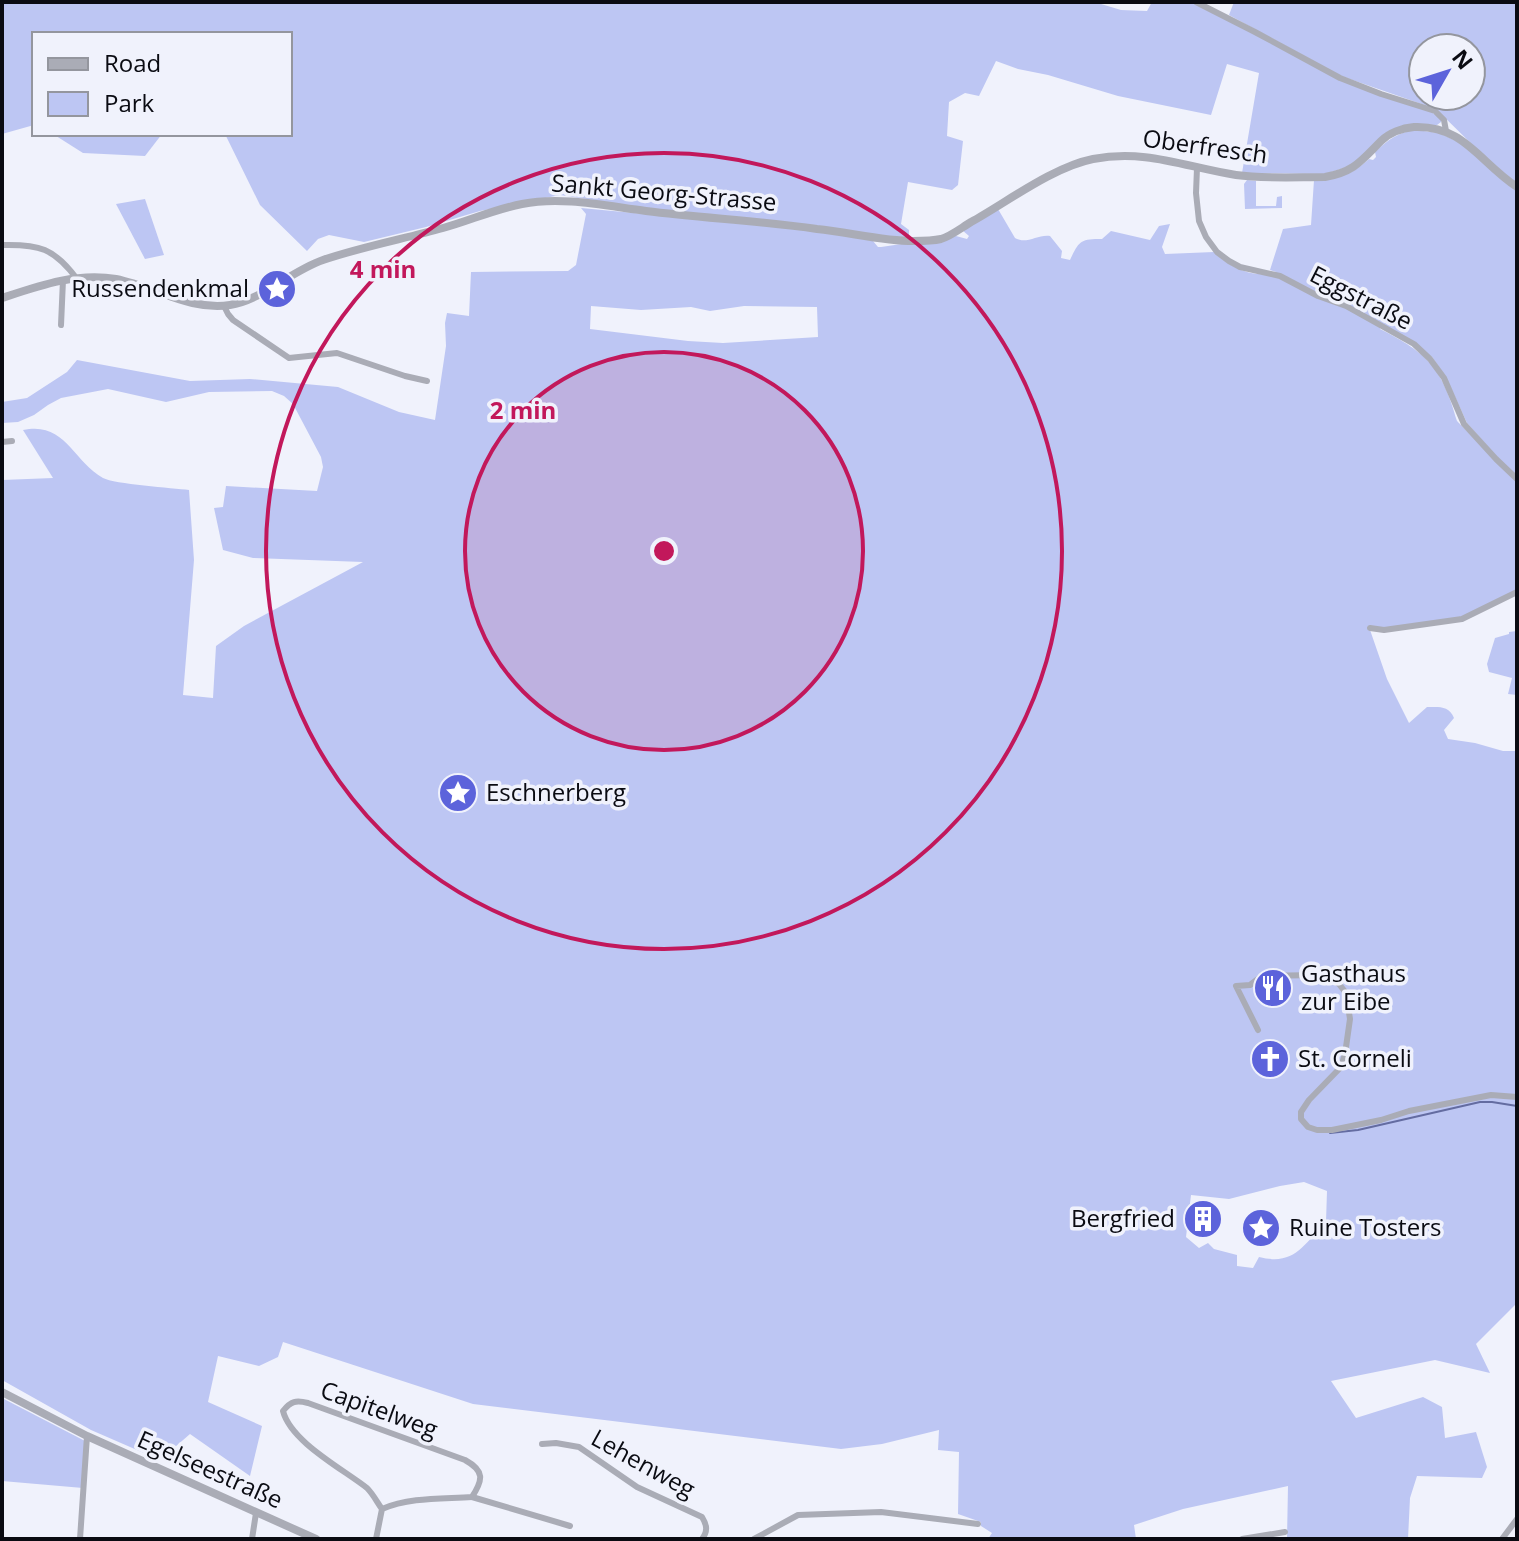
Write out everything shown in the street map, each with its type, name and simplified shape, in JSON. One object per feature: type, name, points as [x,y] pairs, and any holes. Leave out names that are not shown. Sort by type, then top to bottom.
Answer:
[{"type":"street","points":[[1196,2],[1359,87],[1435,111],[1444,120],[1446,131],[1465,142],[1517,187]]},
{"type":"street","name":"Oberfresch","points":[[867,235],[909,241],[941,239],[1051,175],[1094,159],[1153,157],[1242,176],[1325,177],[1352,169],[1384,138],[1397,131],[1415,127],[1446,131]]},
{"type":"street","name":"Eggstraße","points":[[1197,168],[1199,221],[1217,252],[1240,267],[1280,276],[1318,296],[1346,306],[1414,344],[1444,378],[1464,424],[1517,479]]},
{"type":"street","name":"Sankt Georg-Strasse","points":[[2,298],[63,280],[101,278],[120,280],[201,306],[224,306],[251,298],[323,260],[537,202],[598,205],[867,235]]},
{"type":"street","points":[[2,245],[34,245],[48,250],[77,279]]},
{"type":"street","points":[[61,325],[63,280]]},
{"type":"street","points":[[224,306],[233,320],[289,358],[337,353],[427,381]]},
{"type":"street","points":[[2,442],[12,441]]},
{"type":"street","points":[[1370,628],[1384,630],[1462,619],[1517,592]]},
{"type":"street","points":[[1258,1030],[1236,986],[1250,985],[1262,976],[1321,975],[1331,978],[1346,993],[1350,1019],[1341,1067],[1301,1112],[1303,1123],[1317,1130],[1344,1128],[1491,1095],[1517,1097]]},
{"type":"street","name":"Egelseestraße","points":[[2,1392],[87,1436],[316,1539]]},
{"type":"street","name":"Capitelweg","points":[[382,1509],[369,1490],[330,1462],[285,1420],[283,1411],[289,1404],[297,1400],[308,1403],[465,1460],[478,1469],[481,1478],[472,1497]]},
{"type":"street","points":[[80,1539],[87,1436]]},
{"type":"street","name":"Lehenweg","points":[[542,1444],[579,1447],[637,1487],[702,1517],[707,1524],[702,1539]]},
{"type":"street","points":[[376,1539],[382,1509],[412,1501],[472,1497],[570,1526]]},
{"type":"street","points":[[754,1539],[798,1515],[881,1512],[978,1524]]},
{"type":"street","points":[[252,1539],[256,1513]]},
{"type":"street","points":[[1502,1539],[1517,1519]]},
{"type":"street","points":[[1242,1539],[1285,1532]]},
{"type":"green space","points":[[2,2],[1101,2],[1121,10],[1147,11],[1152,2],[1192,2],[1339,80],[1407,103],[1407,112],[1432,112],[1441,119],[1437,125],[1403,125],[1350,166],[1325,174],[1242,173],[1259,73],[1227,64],[1211,115],[1118,96],[996,61],[979,96],[965,93],[949,102],[947,136],[963,141],[958,185],[952,190],[908,182],[901,224],[909,230],[909,239],[685,214],[560,195],[480,211],[364,242],[329,235],[318,239],[307,251],[260,205],[226,136],[292,136],[292,32],[32,32],[32,126],[2,134]]},
{"type":"green space","points":[[1234,2],[1517,2],[1517,183],[1491,163],[1439,112],[1487,112],[1487,32],[1407,32],[1407,99],[1341,76],[1229,15]]},
{"type":"green space","points":[[1410,131],[1439,133],[1463,144],[1517,189],[1517,476],[1467,423],[1446,377],[1432,357],[1380,325],[1380,329],[1411,346],[1431,364],[1446,388],[1457,421],[1517,482],[1517,590],[1461,617],[1384,628],[1369,627],[1387,679],[1409,723],[1427,707],[1443,708],[1454,718],[1444,730],[1448,739],[1517,751],[1517,1303],[1476,1344],[1490,1373],[1435,1360],[1331,1381],[1356,1418],[1423,1397],[1442,1407],[1445,1438],[1476,1432],[1487,1467],[1482,1478],[1417,1476],[1410,1498],[1408,1539],[1287,1539],[1288,1486],[1183,1509],[1134,1525],[1136,1539],[988,1539],[992,1533],[981,1526],[981,1522],[958,1514],[959,1452],[938,1450],[939,1430],[882,1444],[841,1449],[473,1404],[283,1342],[278,1357],[259,1366],[218,1356],[208,1402],[262,1426],[250,1476],[190,1434],[160,1460],[91,1430],[2,1380],[2,480],[53,478],[23,430],[49,431],[59,436],[103,478],[189,490],[194,560],[183,695],[213,698],[216,646],[244,626],[363,562],[253,558],[223,550],[214,508],[223,507],[226,486],[317,491],[323,467],[321,457],[293,404],[284,396],[272,391],[209,392],[166,402],[108,389],[61,398],[18,422],[2,423],[2,402],[27,398],[67,372],[77,360],[190,381],[250,379],[338,387],[399,412],[435,420],[446,346],[447,313],[469,316],[471,272],[568,271],[576,265],[586,214],[581,208],[816,230],[873,241],[878,247],[956,236],[967,239],[969,236],[962,230],[998,209],[1015,238],[1023,240],[1050,236],[1062,251],[1061,258],[1070,260],[1081,242],[1102,239],[1111,231],[1150,240],[1159,226],[1170,224],[1162,247],[1165,254],[1214,252],[1243,271],[1268,274],[1276,272],[1270,270],[1283,229],[1311,225],[1314,180],[1350,173],[1369,159],[1373,160],[1375,152],[1389,140]],"holes":[[[591,306],[641,310],[691,307],[710,311],[744,306],[817,307],[818,337],[723,343],[590,329]],[[1304,1182],[1327,1191],[1326,1222],[1290,1256],[1281,1259],[1259,1257],[1253,1268],[1237,1266],[1237,1255],[1214,1249],[1208,1243],[1199,1248],[1186,1237],[1191,1195],[1229,1199]]]},
{"type":"green space","points":[[56,136],[160,136],[145,156],[83,153]]},
{"type":"green space","points":[[1247,180],[1256,181],[1256,206],[1276,206],[1277,197],[1282,196],[1282,208],[1245,209],[1244,184]]},
{"type":"green space","points":[[145,199],[164,255],[145,259],[116,204]]},
{"type":"green space","points":[[1517,631],[1517,695],[1508,694],[1512,678],[1489,672],[1487,664],[1495,638]]},
{"type":"green space","points":[[2,1398],[87,1442],[83,1488],[2,1481]]},
{"type":"waterway","points":[[1330,1133],[1358,1130],[1480,1102],[1517,1106]]},
{"type":"place","name":"Russendenkmal","points":[[277,289]]},
{"type":"place","name":"Eschnerberg","points":[[458,793]]},
{"type":"place","name":"Gasthaus zur Eibe","points":[[1273,988]]},
{"type":"place","name":"St. Corneli","points":[[1270,1059]]},
{"type":"place","name":"Bergfried","points":[[1203,1219]]},
{"type":"place","name":"Ruine Tosters","points":[[1261,1228]]}]
